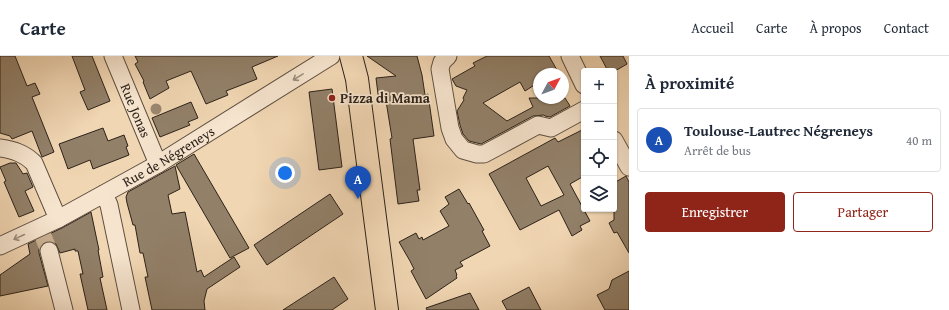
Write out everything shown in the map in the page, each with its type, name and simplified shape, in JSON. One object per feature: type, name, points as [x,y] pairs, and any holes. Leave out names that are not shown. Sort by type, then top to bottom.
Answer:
[{"type":"main road","points":[[351,56],[357,79],[387,310]]},
{"type":"street","name":"Rue Jonas","points":[[113,56],[158,164]]},
{"type":"street","name":"Rue de Négreneys","points":[[0,246],[44,238],[58,219],[158,164],[331,56]]},
{"type":"street","points":[[448,56],[442,62],[440,69],[450,128],[454,139],[463,150],[470,153],[484,154],[538,125],[551,128],[581,112]]},
{"type":"street","points":[[570,56],[581,79]]},
{"type":"street","points":[[0,148],[21,153],[34,163],[58,219]]},
{"type":"street","points":[[104,194],[109,205],[131,310]]},
{"type":"street","points":[[44,238],[64,310]]},
{"type":"building","points":[[0,56],[15,56],[27,86],[35,83],[40,94],[32,97],[54,152],[42,157],[32,131],[12,139],[10,136],[0,133]]},
{"type":"building","points":[[72,56],[92,56],[110,101],[88,110],[80,92],[85,90]]},
{"type":"building","points":[[135,56],[278,56],[252,67],[257,79],[226,91],[228,95],[206,104],[191,71],[166,81],[169,88],[150,99],[143,82],[144,81],[135,64],[138,62]]},
{"type":"building","points":[[367,56],[417,56],[425,95],[428,94],[434,136],[413,139],[420,190],[417,190],[419,201],[398,204],[390,139],[392,138],[386,101],[379,102],[376,78],[396,76]]},
{"type":"building","points":[[487,56],[549,56],[556,68],[533,68],[533,86],[525,91],[520,82],[483,103],[507,121],[533,107],[529,98],[533,98],[533,104],[569,104],[570,106],[550,117],[544,115],[533,116],[481,144],[469,141],[463,134],[457,111],[464,100],[463,98],[467,90],[456,86],[452,79],[475,66],[473,63]]},
{"type":"building","points":[[600,56],[623,56],[627,64],[617,70],[617,68],[606,68]]},
{"type":"building","points":[[332,89],[342,167],[319,170],[309,92]]},
{"type":"building","points":[[191,102],[198,118],[188,122],[190,125],[160,137],[152,118]]},
{"type":"building","points":[[103,128],[108,141],[124,135],[128,146],[126,147],[129,155],[93,169],[90,160],[68,169],[59,144]]},
{"type":"building","points":[[581,130],[581,178],[570,184],[581,204],[581,212],[585,212],[590,221],[580,226],[582,230],[572,236],[559,210],[520,230],[489,174],[555,138],[558,142]],"holes":[[[548,166],[564,195],[541,206],[526,178]]]},
{"type":"building","points":[[194,154],[249,248],[230,258],[176,165]]},
{"type":"building","points":[[10,163],[16,163],[23,174],[27,173],[33,187],[25,191],[34,211],[19,217],[4,182],[6,181],[0,167]]},
{"type":"building","points":[[175,166],[180,189],[168,195],[172,214],[185,212],[197,272],[201,270],[204,277],[234,257],[240,267],[207,289],[204,301],[205,310],[152,310],[145,277],[148,277],[143,253],[140,253],[135,225],[133,225],[127,203],[126,197],[128,192]]},
{"type":"building","points":[[626,176],[629,182],[629,253],[617,232],[614,233],[609,223],[614,220],[614,212],[617,212],[617,181]]},
{"type":"building","points":[[459,189],[468,204],[469,203],[484,230],[482,231],[490,246],[460,262],[463,266],[455,270],[457,278],[426,299],[411,271],[414,269],[399,242],[416,233],[419,239],[422,237],[423,240],[449,226],[440,211],[449,204],[445,197]]},
{"type":"building","points":[[330,194],[343,214],[267,265],[254,245]]},
{"type":"building","points":[[91,212],[99,250],[103,277],[100,278],[107,310],[88,310],[80,274],[83,274],[78,251],[75,251],[75,249],[60,253],[56,244],[51,241],[46,241],[39,249],[48,286],[0,296],[0,275],[30,254],[28,244]]},
{"type":"building","points":[[629,271],[629,310],[605,310],[597,295],[609,289],[612,280]]},
{"type":"building","points":[[334,277],[348,299],[332,310],[283,310]]},
{"type":"building","points":[[529,287],[541,310],[507,310],[502,301]]},
{"type":"building","points":[[470,293],[479,310],[427,310],[426,308]]},
{"type":"tunnel","points":[[43,236],[49,251]]},
{"type":"place","name":"Pizza di Mama","points":[[332,98]]},
{"type":"place","name":"Toulouse-Lautrec Négreneys","points":[[358,199]]}]
